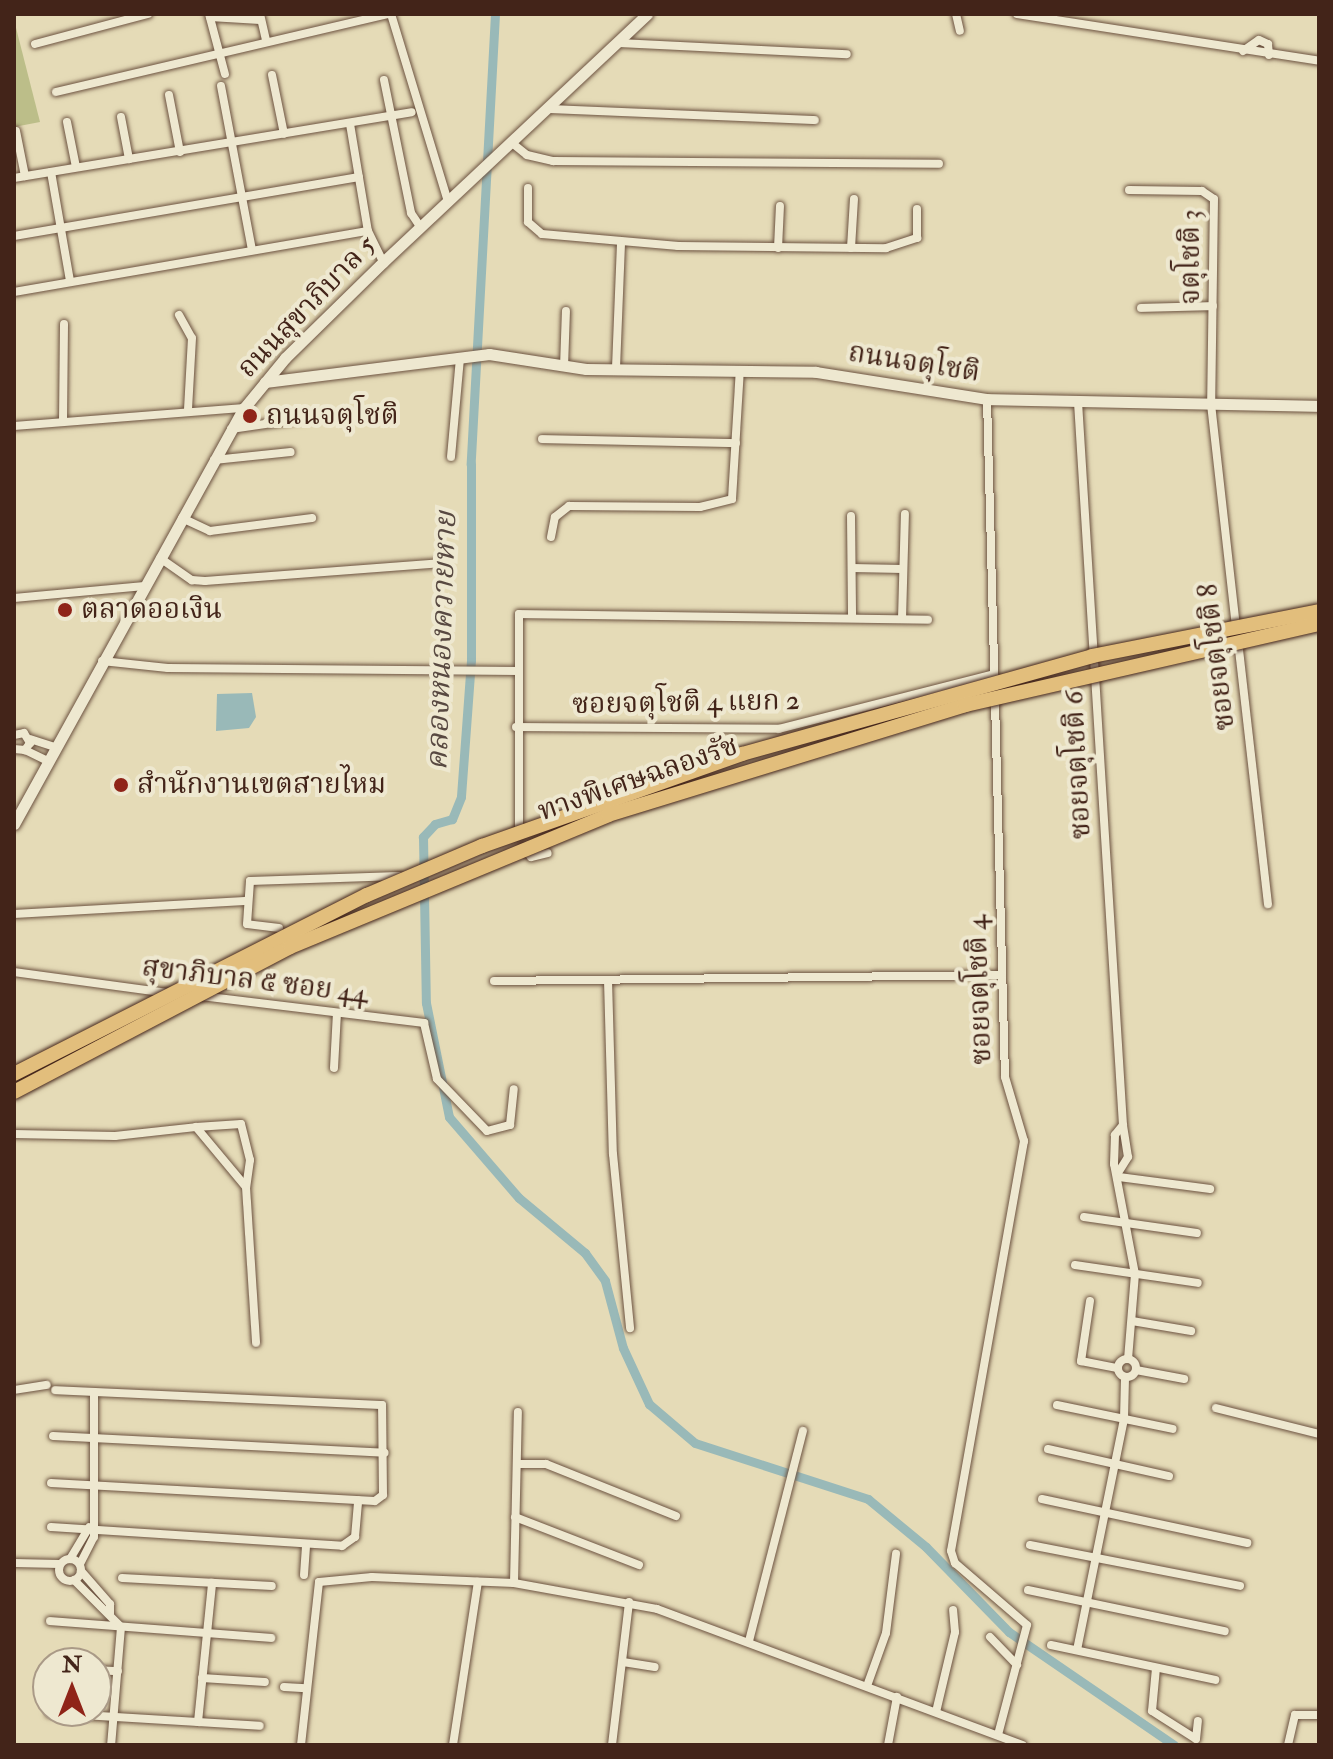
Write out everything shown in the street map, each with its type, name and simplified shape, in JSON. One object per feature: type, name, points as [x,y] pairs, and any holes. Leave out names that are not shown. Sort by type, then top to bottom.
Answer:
[{"type":"highway","name":"ทางพิเศษฉลองรัช","points":[[14,1074],[367,895],[667,780],[1012,676],[1319,611]]},
{"type":"highway","name":"ทางพิเศษฉลองรัช","points":[[14,1092],[290,947],[608,815],[965,705],[1319,624]]},
{"type":"street","points":[[35,44],[148,14]]},
{"type":"street","points":[[56,92],[220,54],[338,18],[390,14],[448,202]]},
{"type":"street","name":"ถนนสุขาภิบาล 5","points":[[14,824],[244,408],[265,382],[383,262],[647,14]]},
{"type":"street","points":[[956,14],[960,31]]},
{"type":"street","points":[[1017,14],[1243,51],[1259,40],[1268,44],[1269,55],[1319,61]]},
{"type":"street","points":[[225,74],[209,16],[260,17],[266,41]]},
{"type":"street","points":[[619,43],[847,54]]},
{"type":"street","points":[[272,75],[284,134]]},
{"type":"street","points":[[384,80],[411,213],[421,228]]},
{"type":"street","points":[[221,86],[252,250]]},
{"type":"street","points":[[169,95],[180,152]]},
{"type":"street","points":[[548,109],[815,120]]},
{"type":"street","points":[[14,178],[412,112]]},
{"type":"street","points":[[121,117],[129,159]]},
{"type":"street","points":[[67,122],[76,167]]},
{"type":"street","points":[[350,124],[368,231],[383,262]]},
{"type":"street","points":[[16,131],[25,176]]},
{"type":"street","points":[[512,143],[527,155],[553,161],[939,164]]},
{"type":"street","points":[[51,172],[70,281]]},
{"type":"street","points":[[14,236],[359,177]]},
{"type":"street","points":[[528,188],[528,222],[542,234],[621,242],[778,248],[851,248],[912,242],[917,209]]},
{"type":"street","name":"จตุโชติ 3","points":[[1129,190],[1213,195],[1211,404]]},
{"type":"street","points":[[851,248],[854,199]]},
{"type":"street","points":[[778,248],[780,206]]},
{"type":"street","points":[[14,292],[368,231]]},
{"type":"street","points":[[616,368],[621,242]]},
{"type":"street","points":[[1141,308],[1213,306]]},
{"type":"street","points":[[564,367],[566,311]]},
{"type":"street","points":[[179,315],[192,338],[188,409]]},
{"type":"street","points":[[63,421],[64,324]]},
{"type":"street","name":"ถนนจตุโชติ","points":[[265,382],[489,354],[564,367],[834,374],[987,399],[1319,406]]},
{"type":"street","points":[[451,457],[460,358]]},
{"type":"street","points":[[551,537],[555,517],[569,506],[700,507],[732,499],[740,370]]},
{"type":"street","name":"ซอยจตุโชติ 4","points":[[987,399],[1005,1077],[1024,1141],[951,1551],[955,1563],[1026,1631],[1017,1665]]},
{"type":"street","name":"ซอยจตุโชติ 6","points":[[1078,402],[1123,1125]]},
{"type":"street","name":"ซอยจตุโชติ 8","points":[[1211,404],[1268,904]]},
{"type":"street","points":[[14,426],[188,409],[244,408]]},
{"type":"street","points":[[231,429],[320,416]]},
{"type":"street","points":[[542,439],[736,443]]},
{"type":"street","points":[[214,460],[291,452]]},
{"type":"street","points":[[902,619],[905,514]]},
{"type":"street","points":[[851,516],[852,616]]},
{"type":"street","points":[[182,518],[210,531],[312,518]]},
{"type":"street","points":[[160,558],[192,580],[205,581],[446,563]]},
{"type":"street","points":[[852,568],[903,569]]},
{"type":"street","points":[[14,598],[144,586]]},
{"type":"street","points":[[548,853],[524,853],[515,819],[519,671],[517,619],[526,612],[852,616],[928,620]]},
{"type":"street","points":[[102,661],[519,671]]},
{"type":"street","name":"ซอยจตุโชติ 4 แยก 2","points":[[516,727],[779,729],[994,674]]},
{"type":"street","points":[[14,735],[55,747]]},
{"type":"street","points":[[30,739],[18,750],[48,761]]},
{"type":"street","points":[[279,928],[249,928],[245,901],[250,881],[399,876]]},
{"type":"street","points":[[14,914],[245,901]]},
{"type":"street","name":"สุขาภิบาล ๕ ซอย 44","points":[[14,972],[424,1023],[437,1079],[458,1096],[484,1128],[496,1132],[510,1125],[514,1089]]},
{"type":"street","points":[[494,981],[1002,975]]},
{"type":"street","points":[[608,980],[614,1169],[630,1328]]},
{"type":"street","points":[[334,1068],[337,1013]]},
{"type":"street","points":[[14,1134],[115,1136],[241,1124],[250,1160],[246,1187],[256,1343]]},
{"type":"street","points":[[1118,1175],[1128,1157],[1123,1125]]},
{"type":"street","points":[[1123,1125],[1115,1135],[1118,1175],[1135,1274],[1128,1359],[1136,1370],[1184,1379]]},
{"type":"street","points":[[196,1127],[246,1187]]},
{"type":"street","points":[[1118,1175],[1210,1189]]},
{"type":"street","points":[[1084,1217],[1197,1233]]},
{"type":"street","points":[[1075,1265],[1198,1283]]},
{"type":"street","points":[[1077,1650],[1124,1419],[1125,1378],[1117,1368],[1081,1361],[1090,1301]]},
{"type":"street","points":[[1132,1321],[1191,1331]]},
{"type":"street","points":[[1117,1368],[1128,1359]]},
{"type":"street","points":[[1125,1378],[1136,1370]]},
{"type":"street","points":[[14,1390],[51,1388],[377,1404],[385,1410],[383,1495],[358,1500],[51,1483]]},
{"type":"street","points":[[74,1580],[91,1528],[94,1392]]},
{"type":"street","points":[[1057,1405],[1173,1429]]},
{"type":"street","points":[[1216,1408],[1319,1434]]},
{"type":"street","points":[[514,1583],[518,1412]]},
{"type":"street","points":[[749,1641],[803,1431]]},
{"type":"street","points":[[53,1436],[385,1453]]},
{"type":"street","points":[[1048,1449],[1169,1476]]},
{"type":"street","points":[[517,1464],[546,1464],[676,1516]]},
{"type":"street","points":[[1042,1499],[1247,1543]]},
{"type":"street","points":[[51,1527],[306,1546],[351,1544],[358,1500]]},
{"type":"street","points":[[515,1517],[639,1565]]},
{"type":"street","points":[[14,1563],[60,1564],[70,1559],[91,1528]]},
{"type":"street","points":[[1030,1545],[1240,1586]]},
{"type":"street","points":[[304,1575],[306,1546]]},
{"type":"street","points":[[867,1686],[886,1633],[896,1554]]},
{"type":"street","points":[[70,1559],[110,1604],[110,1614]]},
{"type":"street","points":[[60,1564],[63,1578],[74,1580],[121,1627],[111,1745]]},
{"type":"street","points":[[122,1578],[272,1586]]},
{"type":"street","points":[[301,1745],[319,1582],[514,1583],[629,1602],[749,1641],[1023,1745]]},
{"type":"street","points":[[453,1745],[478,1582]]},
{"type":"street","points":[[198,1722],[212,1583]]},
{"type":"street","points":[[1028,1590],[1225,1631]]},
{"type":"street","points":[[612,1745],[629,1602]]},
{"type":"street","points":[[936,1712],[955,1632],[953,1610]]},
{"type":"street","points":[[50,1621],[271,1638]]},
{"type":"street","points":[[990,1637],[1017,1665],[1002,1739]]},
{"type":"street","points":[[1051,1645],[1215,1680]]},
{"type":"street","points":[[623,1662],[655,1667]]},
{"type":"street","points":[[1156,1668],[1152,1711],[1196,1739],[1198,1721]]},
{"type":"street","points":[[112,1671],[118,1671]]},
{"type":"street","points":[[202,1678],[265,1682]]},
{"type":"street","points":[[284,1687],[306,1688]]},
{"type":"street","points":[[888,1745],[897,1697]]},
{"type":"street","points":[[1288,1745],[1295,1715],[1319,1715]]},
{"type":"street","points":[[114,1717],[260,1726]]},
{"type":"green space","points":[[14,20],[40,122],[14,127]]},
{"type":"water","points":[[252,693],[256,717],[249,728],[216,731],[217,694]]},
{"type":"waterway","name":"คลองหนองควายหาย","points":[[495,14],[471,464],[471,660],[461,797],[452,819],[435,824],[423,837],[426,1003],[449,1117],[519,1198],[585,1253],[605,1281],[623,1348],[649,1404],[695,1443],[868,1499],[926,1547],[1009,1632],[1174,1745]]},
{"type":"place","name":"ถนนจตุโชติ","points":[[250,416]]},
{"type":"place","name":"ตลาดออเงิน","points":[[65,610]]},
{"type":"place","name":"สำนักงานเขตสายไหม","points":[[121,785]]}]
